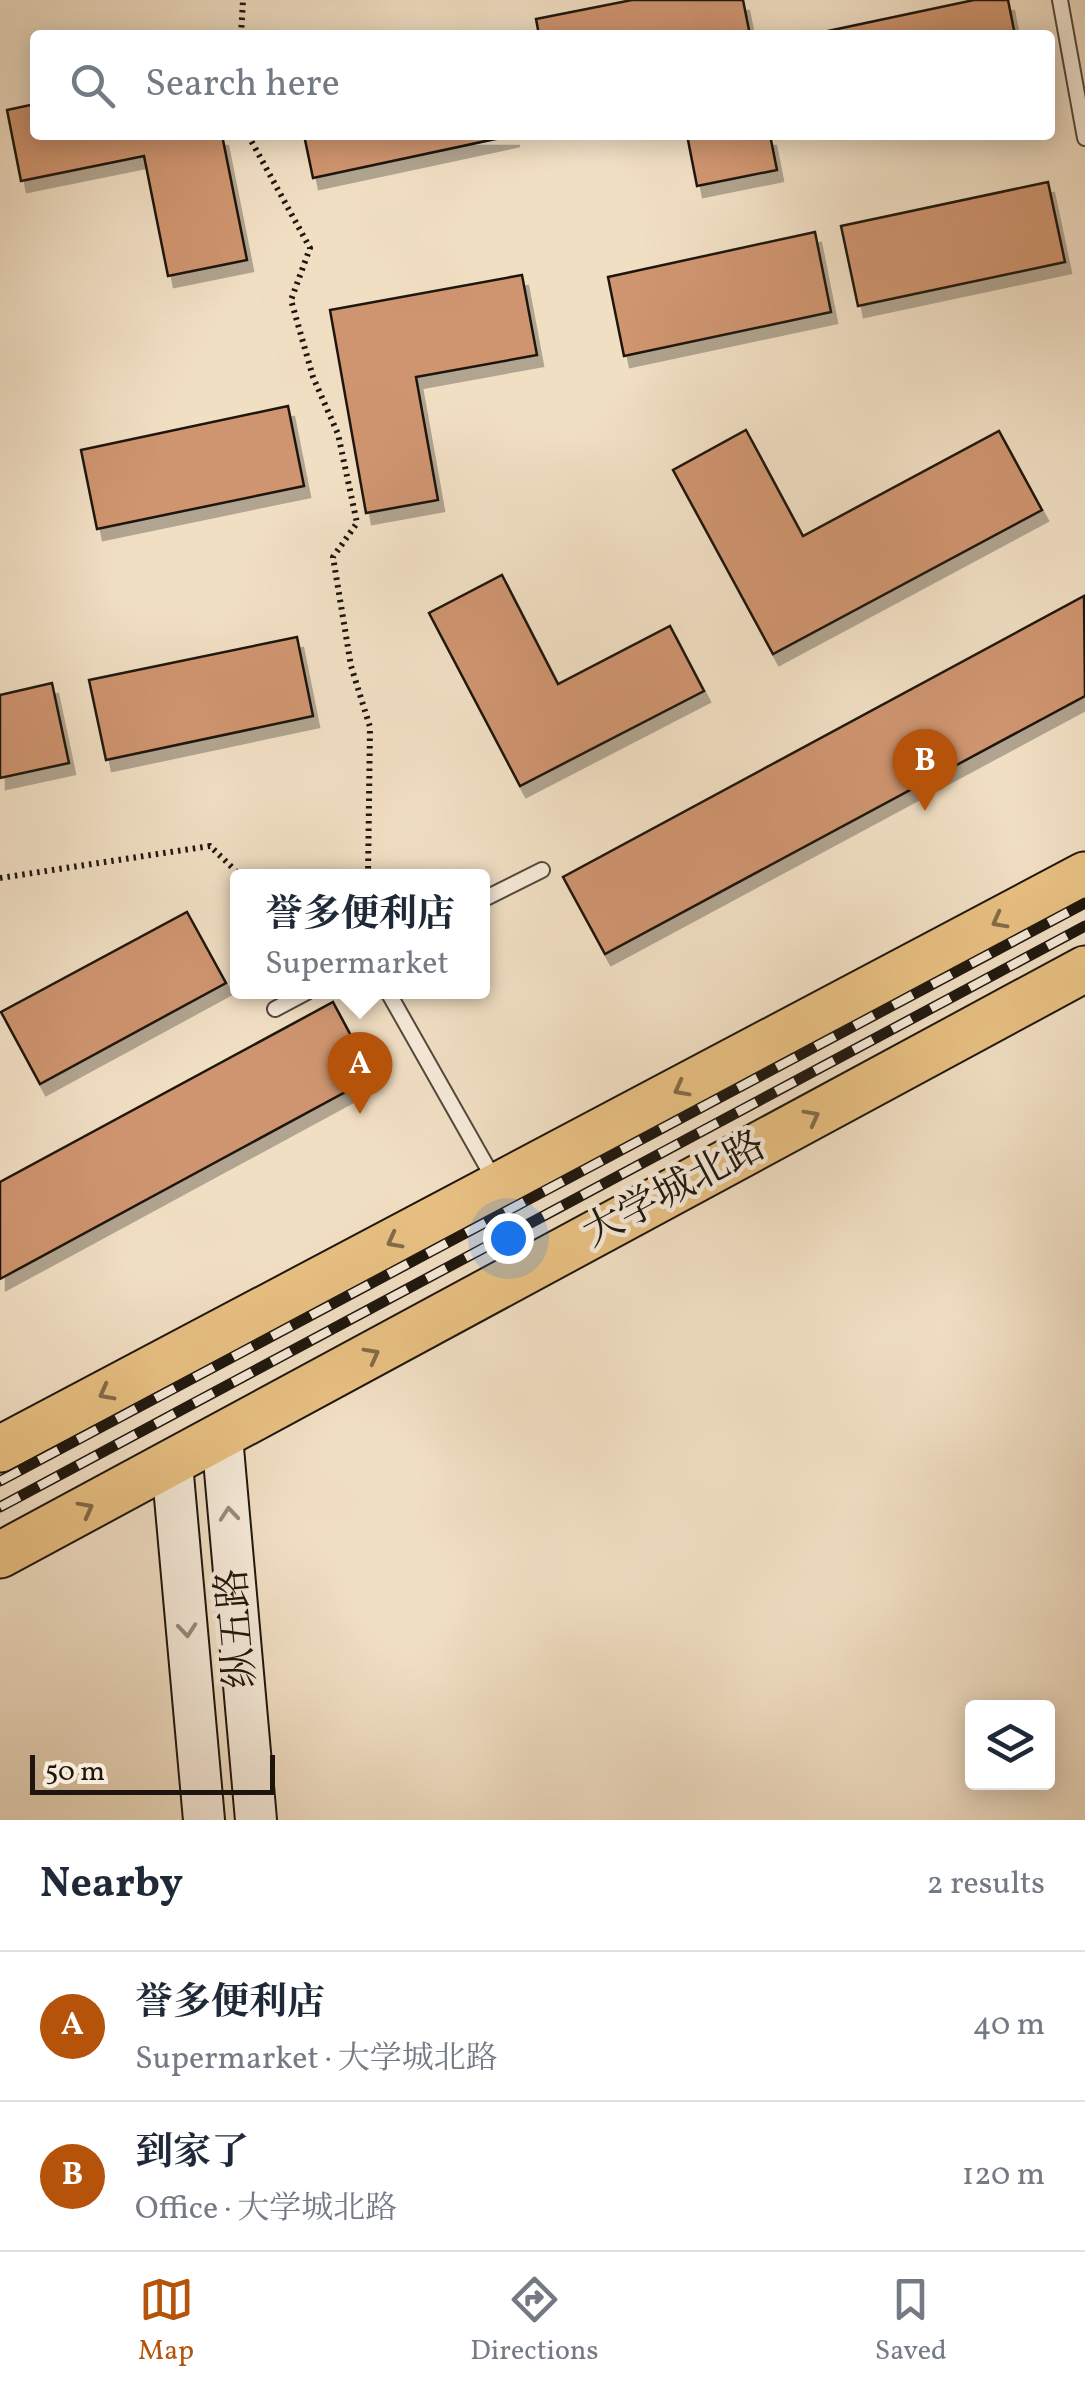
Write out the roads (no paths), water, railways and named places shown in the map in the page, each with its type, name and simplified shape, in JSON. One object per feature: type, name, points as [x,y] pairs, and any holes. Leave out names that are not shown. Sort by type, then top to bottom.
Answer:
[{"type":"main road","points":[[0,1450],[1085,875]]},
{"type":"main road","name":"大学城北路","points":[[0,1555],[1085,970]]},
{"type":"main road","name":"纵五路","points":[[222,1437],[256,1820]]},
{"type":"main road","name":"纵五路","points":[[172,1464],[204,1820]]},
{"type":"lane","points":[[1060,0],[1085,138]]},
{"type":"lane","points":[[490,896],[542,870]]},
{"type":"lane","points":[[275,1009],[294,999]]},
{"type":"lane","points":[[392,999],[498,1186]]},
{"type":"railway","points":[[0,1481],[1085,903]]},
{"type":"railway","points":[[0,1507],[1085,926]]},
{"type":"place","name":"到家了","points":[[925,811]]},
{"type":"place","name":"誉多便利店","points":[[360,1114]]}]
